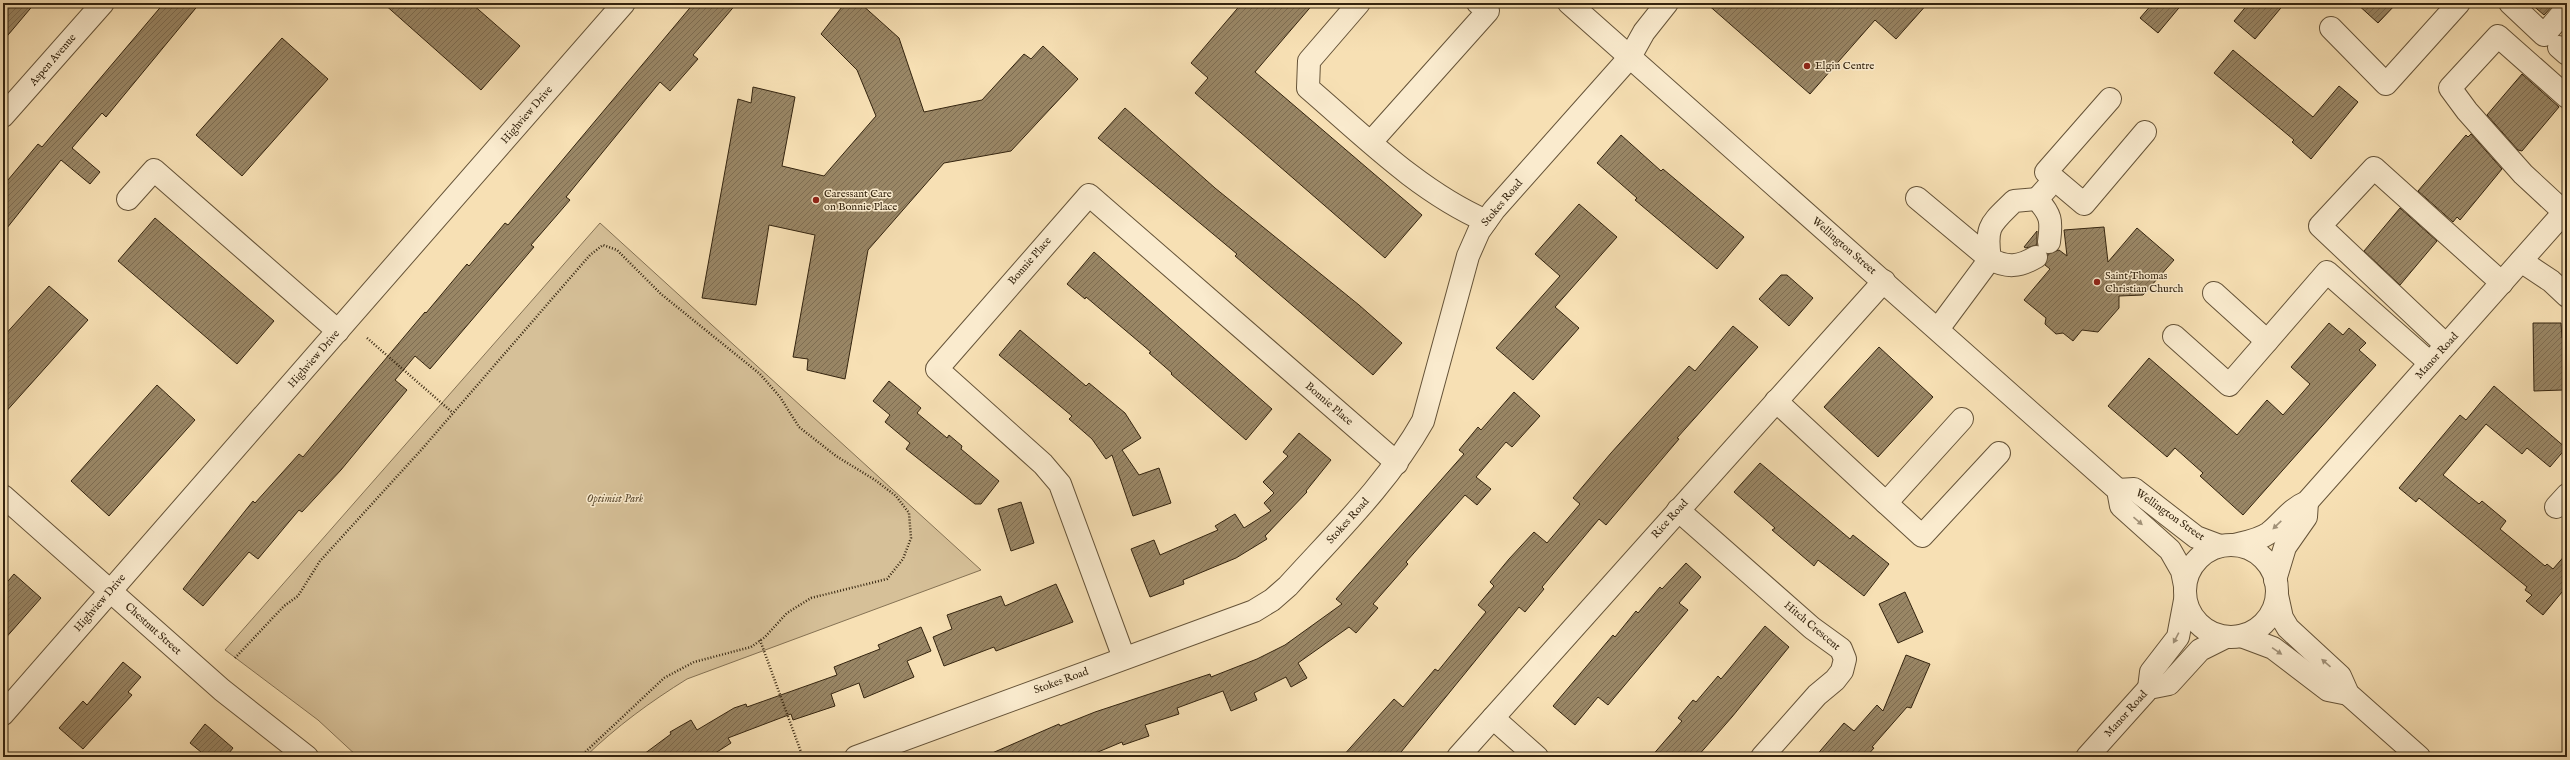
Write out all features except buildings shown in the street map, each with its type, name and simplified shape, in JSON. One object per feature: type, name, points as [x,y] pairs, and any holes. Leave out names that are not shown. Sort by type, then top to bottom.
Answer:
[{"type":"street","name":"Aspen Avenue","points":[[3,116],[103,3]]},
{"type":"street","name":"Highview Drive","points":[[3,714],[624,3]]},
{"type":"street","points":[[1359,3],[1309,61],[1308,88],[1414,179],[1463,211],[1486,221]]},
{"type":"street","points":[[1371,142],[1488,11],[1478,3]]},
{"type":"street","name":"Wellington Street","points":[[1569,3],[2118,490],[2121,506],[2170,550],[2182,571],[2185,593]]},
{"type":"street","name":"Stokes Road","points":[[856,757],[1254,611],[1272,600],[1378,487],[1397,463],[1423,421],[1468,256],[1479,231],[1486,221],[1630,57],[1644,32],[1667,3]]},
{"type":"street","points":[[2331,28],[2386,84],[2459,3]]},
{"type":"street","points":[[2510,3],[2544,35],[2567,8]]},
{"type":"street","points":[[2566,211],[2523,174],[2467,111],[2450,88],[2498,36],[2567,97]]},
{"type":"street","points":[[2110,99],[2046,172],[2084,204],[2145,132]]},
{"type":"street","points":[[2446,345],[2320,226],[2374,168],[2502,283]]},
{"type":"street","points":[[128,199],[154,170],[338,331]]},
{"type":"street","points":[[1938,329],[1990,259],[1986,237],[1992,223],[2014,201],[2037,199],[2054,179]]},
{"type":"street","name":"Bonnie Place","points":[[1124,658],[1060,484],[1043,464],[937,370],[1089,194],[1397,463]]},
{"type":"street","points":[[1918,198],[1990,259],[2011,266],[2024,264],[2043,250],[2052,224],[2048,211],[2037,199]]},
{"type":"street","name":"Manor Road","points":[[2227,546],[2256,540],[2268,533],[2295,507],[2307,502],[2566,211]]},
{"type":"street","points":[[2521,261],[2551,281],[2567,296]]},
{"type":"street","points":[[2174,336],[2229,385],[2327,272],[2430,363]]},
{"type":"street","name":"Rice Road","points":[[1458,757],[1884,281]]},
{"type":"street","points":[[2214,292],[2268,341]]},
{"type":"street","points":[[1776,401],[1922,536],[1998,453]]},
{"type":"street","points":[[1886,503],[1962,419]]},
{"type":"street","name":"Wellington Street","points":[[2118,490],[2134,489],[2192,534],[2227,546]]},
{"type":"street","name":"Chestnut Street","points":[[3,496],[222,690],[301,755]]},
{"type":"street","name":"Manor Road","points":[[2276,587],[2284,547],[2306,517],[2307,502]]},
{"type":"street","name":"Hitch Crescent","points":[[1678,510],[1812,628],[1841,649],[1845,658],[1842,671],[1835,680],[1817,695],[1762,757]]},
{"type":"street","points":[[2149,688],[2151,672],[2178,637],[2189,572],[2197,560],[2207,551],[2227,546],[2248,548],[2260,555],[2269,566],[2276,587],[2282,618],[2288,628],[2340,676],[2348,694],[2419,757]]},
{"type":"street","points":[[2233,637],[2254,631],[2265,622],[2273,609],[2276,587]]},
{"type":"street","points":[[2185,593],[2190,614],[2200,625],[2212,633],[2273,648],[2328,690],[2348,694]]},
{"type":"street","name":"Manor Road","points":[[2087,757],[2149,688],[2169,684],[2200,650],[2233,637]]},
{"type":"street","points":[[1493,718],[1537,757]]},
{"type":"path","points":[[235,658],[284,606],[298,596],[320,561],[454,413],[590,255],[603,245],[617,250],[661,294],[760,374],[780,397],[799,427],[836,456],[875,480],[896,496],[909,513],[911,538],[903,559],[887,579],[811,598],[787,612],[752,647],[694,662],[664,678],[580,757]]},
{"type":"path","points":[[367,338],[454,413]]},
{"type":"path","points":[[760,640],[801,752]]},
{"type":"green space","name":"Optimist Park","points":[[600,223],[981,570],[687,679],[634,715],[585,757],[358,757],[318,720],[225,650]]},
{"type":"place","name":"Elgin Centre","points":[[1807,66]]},
{"type":"place","name":"Caressant Care on Bonnie Place","points":[[816,200]]},
{"type":"place","name":"Saint Thomas Christian Church","points":[[2097,282]]}]
